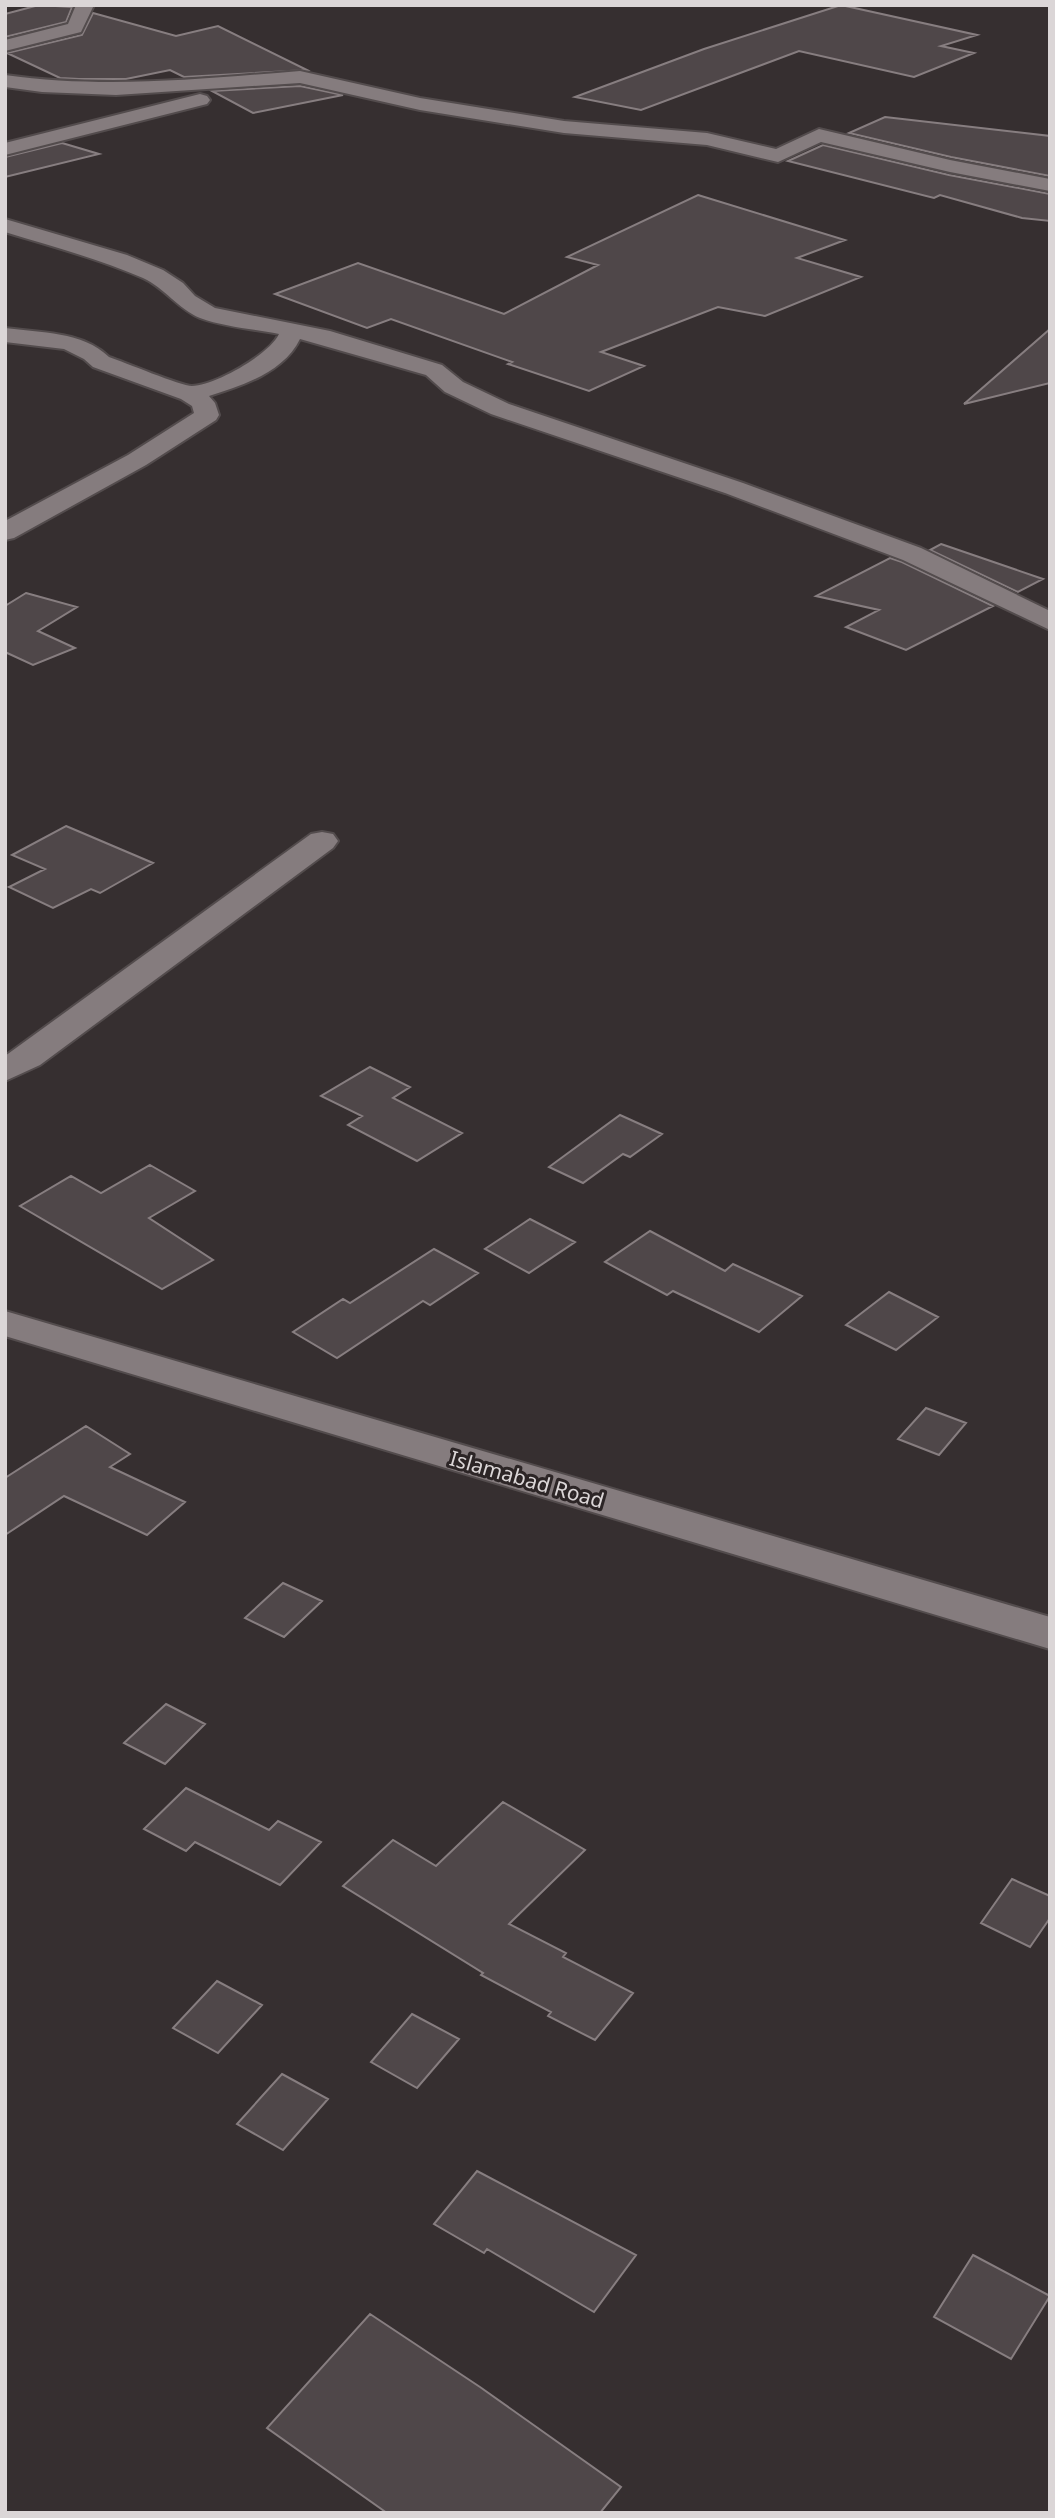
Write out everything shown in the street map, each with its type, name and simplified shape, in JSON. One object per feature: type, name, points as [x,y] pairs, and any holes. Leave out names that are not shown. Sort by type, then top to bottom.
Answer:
[{"type":"street","points":[[5,46],[75,27],[85,5]]},
{"type":"street","points":[[5,81],[79,87],[166,87],[318,79],[432,106],[564,127],[707,139],[778,156],[819,135],[950,166],[1050,185]]},
{"type":"street","points":[[5,149],[206,99],[260,80]]},
{"type":"street","points":[[5,225],[119,260],[155,275],[175,288],[187,301],[208,313],[383,353],[434,370],[454,387],[500,408],[734,488],[912,554],[1050,622]]},
{"type":"street","points":[[190,394],[221,386],[255,369],[288,344],[292,331]]},
{"type":"street","points":[[5,335],[79,346],[94,353],[101,362],[190,394],[203,403],[206,415],[137,460],[5,532]]},
{"type":"street","points":[[5,1070],[28,1058],[322,841]]},
{"type":"street","name":"Islamabad Road","points":[[5,1323],[1050,1633]]},
{"type":"building","points":[[39,5],[72,7],[66,22],[5,37],[5,14]]},
{"type":"building","points":[[841,5],[977,35],[941,46],[974,53],[914,77],[799,51],[641,110],[575,97],[704,49]]},
{"type":"building","points":[[93,13],[176,36],[218,26],[307,70],[184,77],[170,70],[126,79],[60,78],[7,53],[82,35]]},
{"type":"building","points":[[300,86],[343,95],[253,113],[212,91]]},
{"type":"building","points":[[885,117],[1050,136],[1050,176],[951,157],[849,133]]},
{"type":"building","points":[[62,143],[99,154],[5,177],[5,157]]},
{"type":"building","points":[[823,145],[949,175],[1050,194],[1050,221],[1022,218],[940,195],[934,198],[788,161]]},
{"type":"building","points":[[698,195],[845,240],[797,258],[861,277],[765,316],[718,307],[601,352],[644,366],[589,391],[508,364],[512,362],[391,319],[367,328],[275,294],[358,263],[504,314],[598,265],[567,257]]},
{"type":"building","points":[[1050,329],[1050,383],[964,404]]},
{"type":"building","points":[[941,544],[1043,579],[1018,592],[930,550]]},
{"type":"building","points":[[890,558],[993,606],[906,650],[846,627],[879,610],[816,596]]},
{"type":"building","points":[[26,593],[77,607],[38,631],[75,648],[33,665],[5,652],[5,606]]},
{"type":"building","points":[[66,826],[153,863],[100,893],[91,889],[53,908],[9,887],[45,869],[12,855]]},
{"type":"building","points":[[370,1067],[410,1087],[393,1098],[462,1133],[417,1161],[348,1125],[362,1116],[321,1096]]},
{"type":"building","points":[[620,1115],[662,1134],[630,1157],[623,1154],[583,1183],[549,1167]]},
{"type":"building","points":[[150,1165],[195,1191],[149,1218],[213,1260],[162,1289],[20,1206],[71,1176],[101,1193]]},
{"type":"building","points":[[530,1219],[575,1242],[529,1273],[485,1249]]},
{"type":"building","points":[[650,1231],[725,1271],[733,1264],[802,1296],[759,1332],[673,1291],[667,1295],[605,1262]]},
{"type":"building","points":[[434,1249],[478,1273],[430,1305],[423,1301],[337,1358],[293,1332],[343,1299],[350,1303]]},
{"type":"building","points":[[889,1292],[938,1317],[896,1350],[846,1325]]},
{"type":"building","points":[[926,1408],[966,1423],[939,1455],[898,1439]]},
{"type":"building","points":[[86,1426],[130,1454],[110,1467],[185,1502],[147,1535],[64,1496],[5,1535],[5,1478]]},
{"type":"building","points":[[283,1583],[322,1601],[284,1637],[245,1618]]},
{"type":"building","points":[[166,1704],[205,1724],[165,1764],[124,1743]]},
{"type":"building","points":[[186,1788],[269,1830],[278,1821],[321,1842],[280,1885],[195,1842],[186,1851],[144,1829]]},
{"type":"building","points":[[503,1802],[585,1850],[509,1924],[566,1953],[563,1957],[633,1993],[595,2040],[548,2016],[551,2012],[481,1975],[483,1973],[343,1886],[393,1840],[436,1866]]},
{"type":"building","points":[[1012,1879],[1050,1896],[1050,1918],[1030,1947],[981,1923]]},
{"type":"building","points":[[217,1981],[262,2005],[218,2053],[173,2028]]},
{"type":"building","points":[[412,2014],[459,2039],[417,2088],[371,2062]]},
{"type":"building","points":[[282,2074],[328,2099],[283,2150],[237,2124]]},
{"type":"building","points":[[477,2171],[636,2255],[594,2312],[487,2249],[484,2253],[434,2224]]},
{"type":"building","points":[[973,2255],[1050,2296],[1011,2359],[934,2317]]},
{"type":"building","points":[[370,2314],[480,2387],[621,2487],[600,2513],[387,2513],[267,2428]]}]
